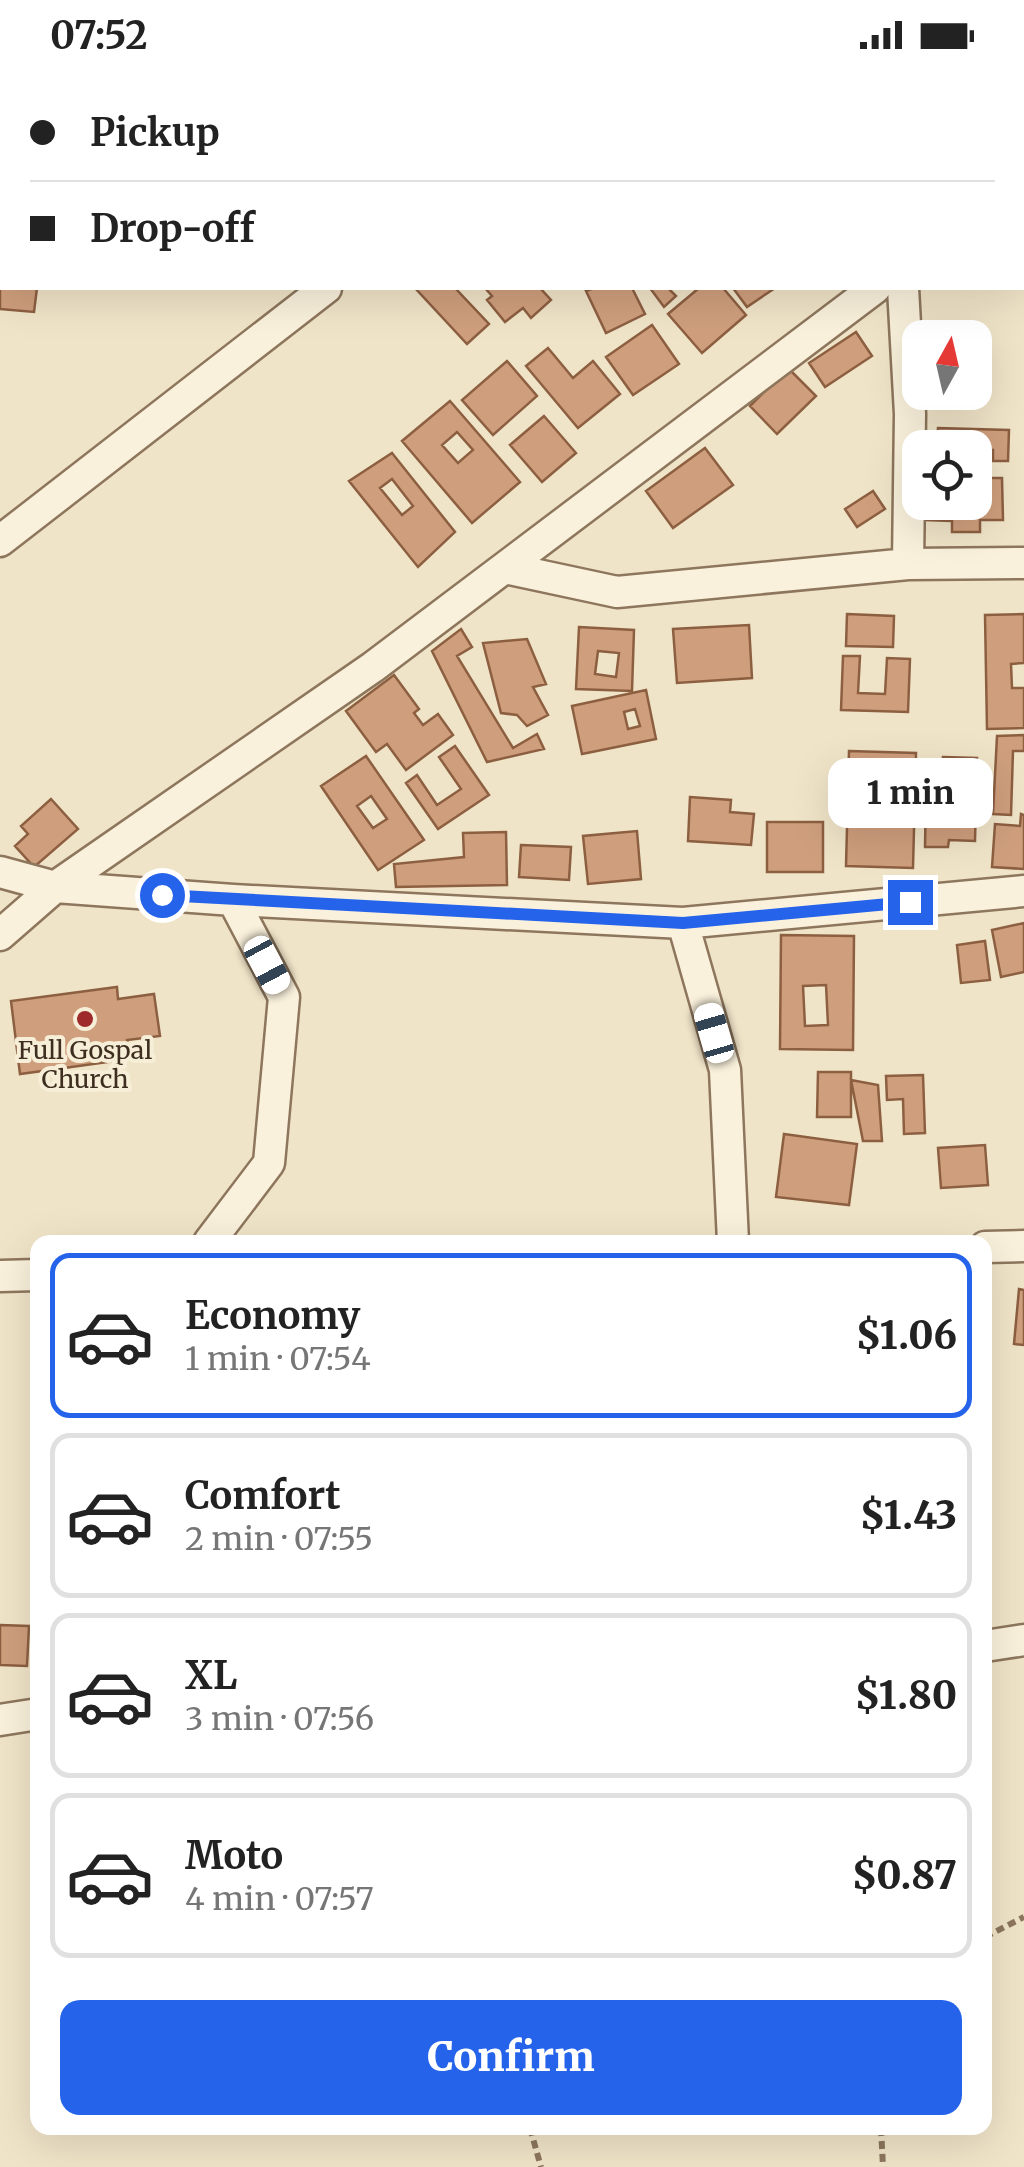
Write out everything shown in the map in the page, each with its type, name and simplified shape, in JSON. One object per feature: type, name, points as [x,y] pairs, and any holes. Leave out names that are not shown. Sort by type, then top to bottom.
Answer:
[{"type":"street","points":[[0,541],[323,290]]},
{"type":"street","points":[[0,935],[55,887],[372,668],[872,290]]},
{"type":"street","points":[[903,290],[910,414],[908,564]]},
{"type":"street","points":[[505,568],[617,592],[908,564],[1024,563]]},
{"type":"street","points":[[0,872],[55,887],[683,923],[1024,891]]},
{"type":"street","points":[[214,1235],[269,1163],[284,997],[232,900]]},
{"type":"street","points":[[683,923],[725,1070],[733,1235]]},
{"type":"street","points":[[992,1247],[1024,1246]]},
{"type":"street","points":[[0,1276],[30,1275]]},
{"type":"street","points":[[992,1645],[1024,1640]]},
{"type":"street","points":[[0,1720],[30,1715]]},
{"type":"path","points":[[992,1932],[1024,1916]]},
{"type":"path","points":[[532,2135],[541,2167]]},
{"type":"path","points":[[881,2135],[883,2167]]},
{"type":"building","points":[[0,290],[37,290],[34,312],[0,309]]},
{"type":"building","points":[[417,290],[457,290],[489,324],[467,344]]},
{"type":"building","points":[[487,290],[542,290],[551,300],[531,318],[523,308],[505,322],[487,300],[492,296]]},
{"type":"building","points":[[633,290],[645,314],[606,333],[586,291]]},
{"type":"building","points":[[651,290],[670,290],[676,296],[664,307]]},
{"type":"building","points":[[697,290],[725,290],[746,315],[702,353],[668,314]]},
{"type":"building","points":[[734,290],[772,290],[747,307]]},
{"type":"building","points":[[652,325],[679,364],[633,395],[606,357]]},
{"type":"building","points":[[856,332],[872,356],[825,387],[809,363]]},
{"type":"building","points":[[548,348],[573,378],[593,361],[620,394],[578,428],[526,366]]},
{"type":"building","points":[[507,361],[537,396],[493,435],[462,400]]},
{"type":"building","points":[[788,368],[816,396],[777,434],[750,406]]},
{"type":"building","points":[[450,401],[520,482],[472,523],[402,441]],"holes":[[[457,432],[473,450],[458,463],[442,445]]]},
{"type":"building","points":[[544,416],[576,453],[542,482],[510,445]]},
{"type":"building","points":[[938,428],[1009,430],[1008,461],[993,461],[992,430]]},
{"type":"building","points":[[705,448],[733,485],[673,528],[646,491]]},
{"type":"building","points":[[392,453],[455,532],[418,567],[349,481]],"holes":[[[392,479],[413,506],[402,515],[380,488]]]},
{"type":"building","points":[[992,478],[1002,478],[1003,520],[992,520]]},
{"type":"building","points":[[873,491],[885,509],[857,527],[845,509]]},
{"type":"building","points":[[925,520],[980,520],[980,532],[952,532],[952,521]]},
{"type":"building","points":[[847,614],[894,616],[893,647],[846,646]]},
{"type":"building","points":[[1024,614],[1024,663],[1011,664],[1012,688],[1024,688],[1024,728],[987,729],[985,615]]},
{"type":"building","points":[[749,625],[752,678],[677,683],[673,629]]},
{"type":"building","points":[[579,627],[634,630],[632,691],[576,689]],"holes":[[[598,651],[619,653],[616,677],[595,674]]]},
{"type":"building","points":[[461,629],[472,647],[457,656],[513,748],[537,734],[544,749],[487,762],[432,651]]},
{"type":"building","points":[[527,639],[546,684],[533,687],[548,715],[527,726],[517,715],[501,713],[483,643]]},
{"type":"building","points":[[843,656],[860,656],[858,693],[885,694],[887,658],[910,659],[908,712],[841,710]]},
{"type":"building","points":[[394,675],[419,709],[414,713],[423,725],[438,714],[453,735],[406,770],[387,744],[376,752],[346,711]]},
{"type":"building","points":[[646,690],[656,739],[582,754],[572,706]],"holes":[[[635,709],[640,726],[628,729],[624,712]]]},
{"type":"building","points":[[1024,735],[1024,751],[1013,751],[1011,815],[993,814],[997,736]]},
{"type":"building","points":[[455,746],[489,795],[438,829],[406,783],[417,775],[437,805],[461,789],[439,757]]},
{"type":"building","points":[[849,751],[916,753],[913,868],[846,866]],"holes":[[[871,779],[896,780],[894,818],[870,817]]]},
{"type":"building","points":[[366,756],[424,840],[378,870],[321,786]],"holes":[[[371,796],[387,819],[373,828],[357,806]]]},
{"type":"building","points":[[943,757],[977,758],[975,841],[949,840],[948,847],[925,847],[926,789],[941,789],[940,806],[955,807],[956,798],[967,798],[967,784],[942,784]]},
{"type":"building","points":[[690,797],[731,800],[730,812],[754,814],[751,845],[688,841]]},
{"type":"building","points":[[51,799],[78,829],[34,867],[15,846],[28,834],[21,826]]},
{"type":"building","points":[[1021,814],[1024,869],[992,867],[995,824],[1020,826]]},
{"type":"building","points":[[767,822],[823,822],[823,872],[767,872]]},
{"type":"building","points":[[637,831],[641,879],[588,884],[583,836]]},
{"type":"building","points":[[506,832],[507,885],[396,887],[394,864],[464,857],[463,833]]},
{"type":"building","points":[[521,845],[571,847],[569,880],[519,877]]},
{"type":"building","points":[[1024,923],[1024,972],[1001,977],[992,930]]},
{"type":"building","points":[[781,935],[854,936],[853,1050],[780,1049]],"holes":[[[826,985],[828,1025],[805,1026],[803,986]]]},
{"type":"building","points":[[985,941],[990,980],[961,983],[957,945]]},
{"type":"building","name":"Full Gospal Church","points":[[117,987],[118,999],[154,994],[160,1036],[127,1040],[130,1059],[20,1074],[11,1001]]},
{"type":"building","points":[[818,1072],[851,1072],[851,1117],[817,1117]]},
{"type":"building","points":[[923,1075],[925,1133],[904,1134],[903,1099],[887,1100],[886,1076]]},
{"type":"building","points":[[851,1080],[878,1085],[882,1141],[863,1141]]},
{"type":"building","points":[[784,1134],[857,1144],[849,1205],[776,1197]]},
{"type":"building","points":[[985,1145],[988,1185],[941,1188],[938,1148]]},
{"type":"building","points":[[1019,1289],[1024,1290],[1024,1345],[1014,1344]]},
{"type":"building","points":[[0,1625],[29,1626],[27,1666],[0,1665]]},
{"type":"place","name":"Full Gospal Church","points":[[85,1019]]},
{"type":"route","points":[[162,895],[683,923],[910,902]]}]
